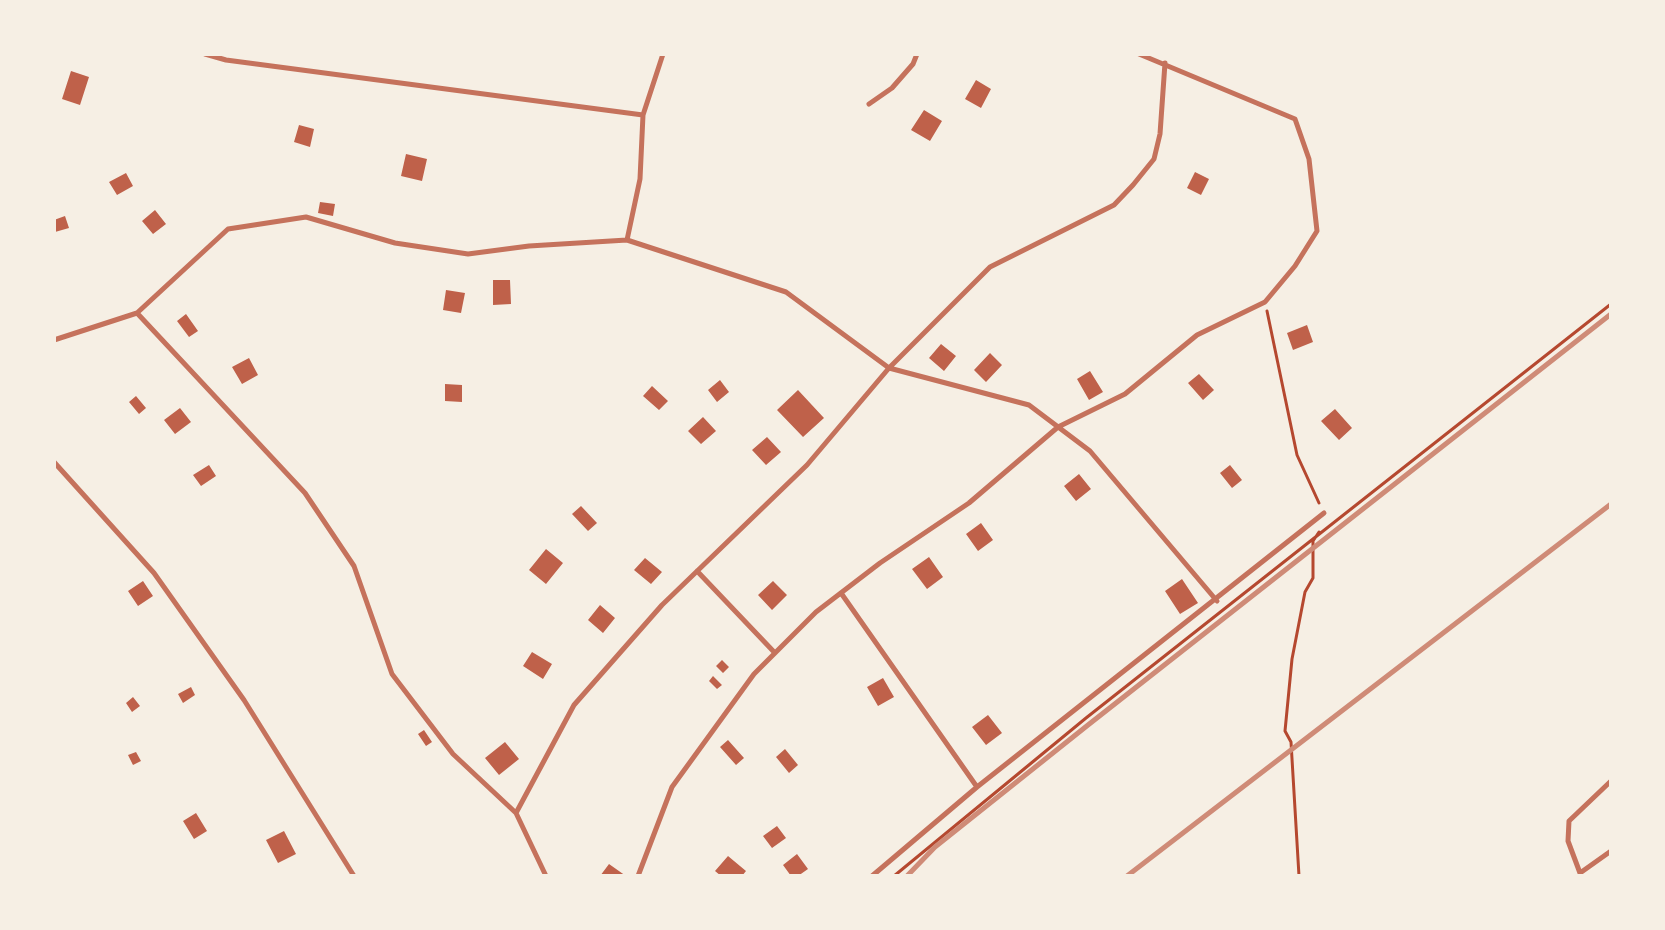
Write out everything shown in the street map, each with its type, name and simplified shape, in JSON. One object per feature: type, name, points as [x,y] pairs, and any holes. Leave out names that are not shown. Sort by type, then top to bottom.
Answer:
[{"type":"lane","points":[[205,54],[226,60],[643,115]]},
{"type":"lane","points":[[627,240],[640,179],[643,115],[663,54]]},
{"type":"lane","points":[[869,104],[892,88],[917,54]]},
{"type":"lane","points":[[638,876],[672,787],[754,674],[775,653],[841,593],[969,503],[1058,427],[1125,394],[1197,335],[1265,302],[1295,266],[1317,231],[1309,159],[1295,119],[1139,54]]},
{"type":"lane","points":[[516,813],[574,705],[662,605],[807,465],[889,368],[990,267],[1114,205],[1133,185],[1154,159],[1160,134],[1165,63]]},
{"type":"lane","points":[[54,340],[137,313],[228,229],[306,217],[395,243],[468,254],[529,246],[627,240],[786,292],[889,368],[1029,405],[1090,451],[1217,601]]},
{"type":"lane","points":[[137,313],[305,493],[354,566],[392,674],[453,754],[516,813],[546,876]]},
{"type":"lane","points":[[54,462],[154,573],[244,700],[354,876]]},
{"type":"lane","points":[[872,876],[977,787],[1217,601],[1324,513]]},
{"type":"lane","points":[[697,571],[775,653]]},
{"type":"lane","points":[[841,593],[977,787]]},
{"type":"lane","points":[[1611,781],[1569,821],[1568,841],[1580,873],[1611,851]]},
{"type":"path","points":[[1265,302],[1297,455],[1325,520],[1313,541],[1313,578],[1305,592],[1292,659],[1285,731],[1291,742],[1299,876]]},
{"type":"path","points":[[894,876],[1086,718],[1611,304]]},
{"type":"building","points":[[71,71],[89,77],[80,105],[62,99]]},
{"type":"building","points":[[976,80],[991,89],[981,108],[965,99]]},
{"type":"building","points":[[924,110],[942,121],[930,141],[911,130]]},
{"type":"building","points":[[299,125],[314,129],[310,147],[294,142]]},
{"type":"building","points":[[406,154],[427,159],[422,181],[401,176]]},
{"type":"building","points":[[1195,172],[1209,179],[1201,195],[1187,188]]},
{"type":"building","points":[[126,173],[133,186],[117,195],[109,182]]},
{"type":"building","points":[[320,202],[335,204],[333,216],[318,213]]},
{"type":"building","points":[[155,210],[166,224],[153,234],[142,221]]},
{"type":"building","points":[[65,216],[69,228],[55,232],[54,220]]},
{"type":"building","points":[[493,280],[510,280],[511,304],[493,305]]},
{"type":"building","points":[[446,290],[465,293],[461,313],[443,310]]},
{"type":"building","points":[[186,314],[198,331],[189,337],[177,321]]},
{"type":"building","points":[[1307,325],[1313,342],[1293,350],[1287,333]]},
{"type":"building","points":[[941,344],[956,356],[944,371],[929,358]]},
{"type":"building","points":[[990,353],[1002,365],[986,382],[974,370]]},
{"type":"building","points":[[249,358],[258,375],[242,384],[232,367]]},
{"type":"building","points":[[1090,371],[1103,392],[1089,400],[1077,379]]},
{"type":"building","points":[[1199,374],[1214,390],[1203,400],[1188,383]]},
{"type":"building","points":[[720,380],[729,392],[717,402],[708,390]]},
{"type":"building","points":[[445,384],[462,385],[462,402],[445,401]]},
{"type":"building","points":[[652,386],[668,401],[659,410],[643,396]]},
{"type":"building","points":[[798,390],[824,418],[803,437],[777,410]]},
{"type":"building","points":[[136,396],[146,408],[139,414],[129,402]]},
{"type":"building","points":[[180,408],[191,422],[175,434],[164,420]]},
{"type":"building","points":[[1335,409],[1352,428],[1339,440],[1321,421]]},
{"type":"building","points":[[703,417],[716,431],[701,444],[688,431]]},
{"type":"building","points":[[767,437],[781,452],[766,465],[752,450]]},
{"type":"building","points":[[209,465],[216,476],[201,486],[193,475]]},
{"type":"building","points":[[1230,465],[1242,480],[1232,488],[1220,473]]},
{"type":"building","points":[[1079,474],[1091,489],[1076,501],[1064,486]]},
{"type":"building","points":[[581,506],[597,523],[588,531],[572,514]]},
{"type":"building","points":[[981,523],[993,540],[978,551],[966,534]]},
{"type":"building","points":[[546,549],[563,563],[546,584],[529,570]]},
{"type":"building","points":[[929,557],[943,577],[927,589],[912,569]]},
{"type":"building","points":[[645,558],[662,572],[651,584],[634,570]]},
{"type":"building","points":[[1182,579],[1198,603],[1180,614],[1165,591]]},
{"type":"building","points":[[143,581],[153,596],[138,606],[128,591]]},
{"type":"building","points":[[773,581],[787,595],[772,610],[758,595]]},
{"type":"building","points":[[600,605],[615,618],[603,633],[588,620]]},
{"type":"building","points":[[532,652],[552,664],[543,679],[523,666]]},
{"type":"building","points":[[722,660],[729,667],[723,673],[716,666]]},
{"type":"building","points":[[713,676],[722,685],[717,689],[709,681]]},
{"type":"building","points":[[883,678],[894,697],[878,706],[867,687]]},
{"type":"building","points":[[191,687],[195,695],[183,703],[178,694]]},
{"type":"building","points":[[133,697],[140,706],[132,712],[126,703]]},
{"type":"building","points":[[988,715],[1002,733],[986,745],[972,727]]},
{"type":"building","points":[[424,730],[432,742],[426,746],[418,734]]},
{"type":"building","points":[[728,740],[744,758],[736,765],[720,747]]},
{"type":"building","points":[[505,742],[519,759],[499,775],[485,758]]},
{"type":"building","points":[[785,749],[798,765],[789,773],[776,757]]},
{"type":"building","points":[[136,752],[141,761],[133,765],[128,755]]},
{"type":"building","points":[[196,813],[207,831],[194,839],[183,821]]},
{"type":"building","points":[[777,826],[786,838],[772,848],[763,836]]},
{"type":"building","points":[[284,831],[296,854],[278,863],[266,840]]},
{"type":"building","points":[[797,854],[808,869],[798,876],[791,876],[783,865]]},
{"type":"building","points":[[728,856],[746,871],[742,876],[721,876],[715,871]]},
{"type":"building","points":[[609,864],[626,876],[600,876]]},
{"type":"railway","points":[[907,876],[935,847],[1611,314]]},
{"type":"railway","points":[[1127,876],[1611,504]]}]
